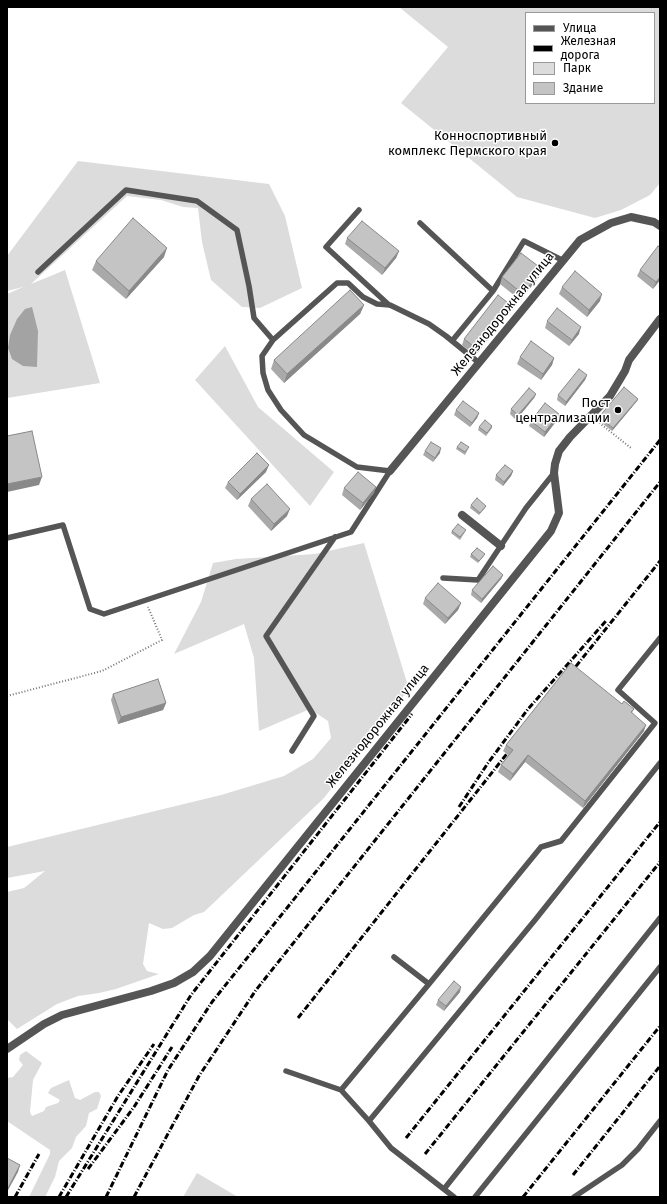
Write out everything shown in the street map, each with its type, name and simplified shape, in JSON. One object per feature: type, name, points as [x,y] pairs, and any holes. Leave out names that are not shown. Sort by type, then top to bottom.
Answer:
[{"type":"street","name":"Железнодорожная улица","points":[[390,471],[478,362],[519,315],[562,260],[580,240],[610,223],[631,217],[654,222],[660,226]]},
{"type":"street","name":"Железнодорожная улица","points":[[7,1049],[44,1024],[62,1015],[151,991],[174,983],[193,972],[210,956],[551,531],[559,513],[554,473],[559,450],[610,396],[625,371],[629,360],[660,319]]},
{"type":"street","points":[[462,515],[501,546]]},
{"type":"lane","points":[[38,272],[126,190],[197,201],[237,230],[254,318],[273,340]]},
{"type":"lane","points":[[359,210],[326,247],[390,305],[428,324],[478,362]]},
{"type":"lane","points":[[420,223],[493,291]]},
{"type":"lane","points":[[452,341],[493,291],[524,241],[562,260]]},
{"type":"lane","points":[[7,538],[63,525],[90,609],[104,614],[351,532],[390,471],[357,467],[304,435],[280,410],[268,390],[263,372],[262,356],[273,340],[337,283],[348,283],[363,297],[377,304],[390,305]]},
{"type":"lane","points":[[443,578],[478,580],[526,508],[554,473]]},
{"type":"lane","points":[[292,751],[314,716],[266,636],[335,537]]},
{"type":"lane","points":[[341,1090],[541,848],[561,841],[655,723],[618,690],[660,638]]},
{"type":"lane","points":[[369,1121],[535,920],[660,763]]},
{"type":"lane","points":[[444,1189],[660,918]]},
{"type":"lane","points":[[394,957],[428,984]]},
{"type":"lane","points":[[475,1197],[660,967]]},
{"type":"lane","points":[[286,1071],[341,1090],[391,1148],[454,1197]]},
{"type":"lane","points":[[574,1197],[622,1165],[638,1149],[660,1122]]},
{"type":"path","points":[[592,416],[631,448]]},
{"type":"path","points":[[7,696],[102,671],[162,640],[145,600]]},
{"type":"green space","name":"Конноспортивный комплекс Пермского края","points":[[399,7],[660,7],[660,183],[650,195],[621,210],[595,218],[517,197],[401,103],[448,47]]},
{"type":"green space","points":[[78,161],[269,184],[285,216],[302,288],[260,308],[242,307],[211,280],[202,242],[198,208],[183,207],[161,200],[127,196],[31,284],[65,270],[100,383],[7,398],[7,294],[23,287],[7,291],[7,256]]},
{"type":"green space","points":[[225,346],[258,407],[334,472],[310,506],[195,380]]},
{"type":"green space","points":[[364,543],[409,689],[324,798],[204,912],[194,915],[172,928],[163,929],[149,923],[143,964],[147,971],[159,974],[116,989],[78,996],[57,1004],[17,1029],[7,1019],[7,892],[24,888],[45,871],[7,878],[7,847],[221,795],[284,776],[313,759],[331,738],[328,721],[310,709],[259,731],[254,658],[244,624],[174,654],[201,602],[213,563],[236,559],[315,554]]},
{"type":"green space","points":[[26,1051],[42,1063],[33,1080],[30,1112],[32,1116],[44,1111],[46,1107],[58,1103],[60,1100],[48,1093],[51,1088],[69,1080],[75,1098],[80,1100],[95,1092],[99,1092],[101,1096],[97,1109],[89,1113],[86,1126],[76,1137],[72,1148],[59,1161],[55,1177],[45,1197],[29,1197],[50,1154],[50,1150],[7,1121],[7,1078],[13,1077],[23,1065],[19,1060],[20,1055]]},
{"type":"green space","points":[[197,1173],[238,1197],[183,1197]]},
{"type":"shaded area","points":[[32,307],[38,331],[37,367],[23,366],[12,359],[8,348],[10,335],[17,319],[25,309]]},
{"type":"building","points":[[133,218],[167,248],[129,291],[96,261]]},
{"type":"building","points":[[362,221],[399,251],[385,268],[347,238]]},
{"type":"building","points":[[658,246],[660,248],[660,277],[656,282],[640,270]]},
{"type":"building","points":[[521,253],[542,269],[523,294],[502,277]]},
{"type":"building","points":[[575,271],[602,294],[589,310],[562,287]]},
{"type":"building","points":[[350,290],[364,305],[287,374],[274,360]]},
{"type":"building","points":[[498,295],[512,306],[477,349],[464,339]]},
{"type":"building","points":[[557,308],[581,327],[572,340],[547,321]]},
{"type":"building","points":[[531,341],[554,358],[543,374],[520,357]]},
{"type":"building","points":[[579,369],[587,375],[566,402],[558,395]]},
{"type":"building","name":"Пост централизации","points":[[624,387],[638,399],[613,428],[599,417]]},
{"type":"building","points":[[529,388],[536,394],[518,415],[511,409]]},
{"type":"building","points":[[463,401],[479,413],[472,423],[456,410]]},
{"type":"building","points":[[545,403],[559,414],[545,432],[531,421]]},
{"type":"building","points":[[485,420],[492,426],[487,433],[479,427]]},
{"type":"building","points":[[32,431],[42,477],[7,484],[7,436]]},
{"type":"building","points":[[431,442],[441,448],[435,458],[425,451]]},
{"type":"building","points":[[461,442],[469,447],[465,452],[457,447]]},
{"type":"building","points":[[257,453],[269,465],[240,494],[228,482]]},
{"type":"building","points":[[505,465],[513,471],[504,482],[496,475]]},
{"type":"building","points":[[358,472],[376,487],[363,503],[344,488]]},
{"type":"building","points":[[267,484],[290,509],[274,524],[251,499]]},
{"type":"building","points":[[477,498],[486,506],[480,513],[471,505]]},
{"type":"building","points":[[458,524],[466,530],[460,537],[452,531]]},
{"type":"building","points":[[477,548],[485,554],[479,561],[471,554]]},
{"type":"building","points":[[493,566],[503,575],[482,599],[472,590]]},
{"type":"building","points":[[438,583],[461,603],[448,618],[425,598]]},
{"type":"building","points":[[571,663],[622,704],[624,701],[634,709],[631,712],[646,725],[585,801],[528,755],[513,774],[501,765],[513,750],[506,745]]},
{"type":"building","points":[[158,679],[166,703],[121,717],[113,694]]},
{"type":"building","points":[[454,981],[461,987],[446,1006],[438,1000]]},
{"type":"building","points":[[7,1158],[20,1165],[7,1190]]},
{"type":"railway","points":[[106,1197],[168,1070],[212,1002],[660,440]]},
{"type":"railway","points":[[134,1197],[199,1076],[256,990],[660,482]]},
{"type":"railway","points":[[569,675],[660,561]]},
{"type":"railway","points":[[459,807],[488,763],[528,709],[606,621]]},
{"type":"railway","points":[[66,1197],[191,995],[412,714]]},
{"type":"railway","points":[[298,1018],[513,746]]},
{"type":"railway","points":[[406,1138],[660,822]]},
{"type":"railway","points":[[425,1154],[660,862]]},
{"type":"railway","points":[[523,1197],[660,1026]]},
{"type":"railway","points":[[59,1197],[118,1096],[154,1044]]},
{"type":"railway","points":[[88,1169],[134,1107],[172,1047]]},
{"type":"railway","points":[[573,1175],[660,1066]]},
{"type":"railway","points":[[15,1197],[39,1154]]},
{"type":"place","name":"Конноспортивный комплекс Пермского края","points":[[555,143]]},
{"type":"place","name":"Пост централизации","points":[[618,410]]}]
